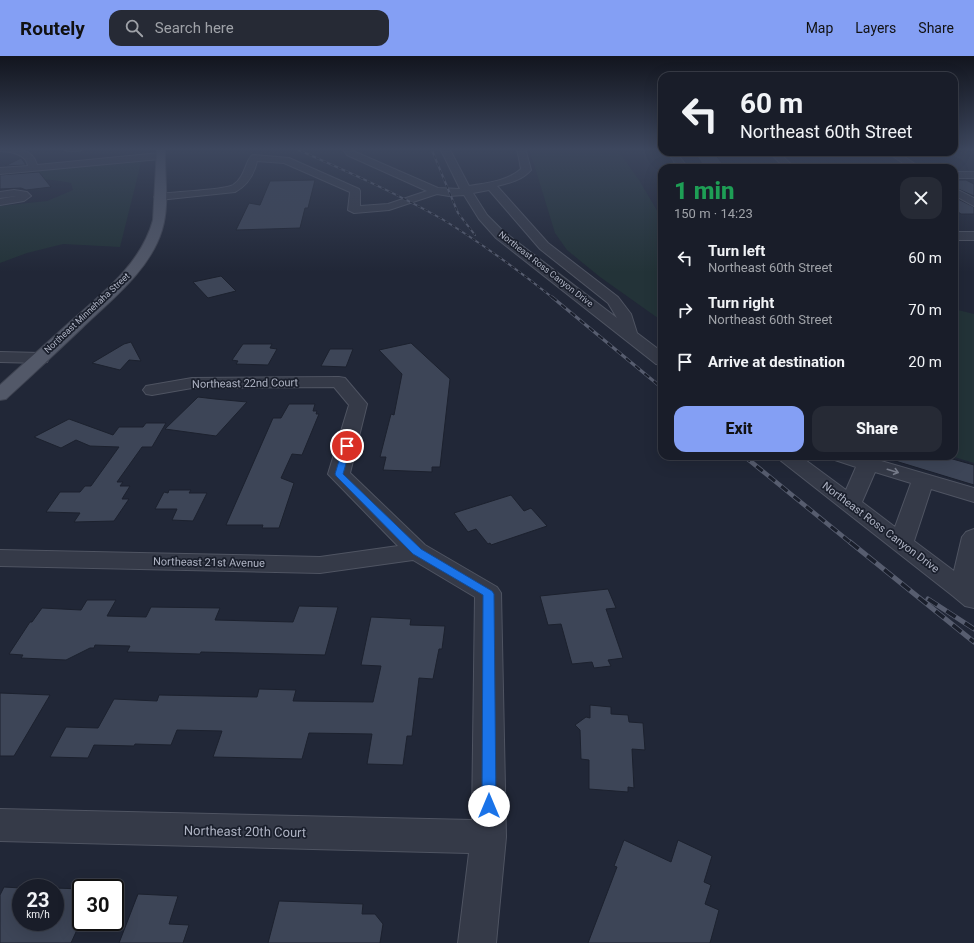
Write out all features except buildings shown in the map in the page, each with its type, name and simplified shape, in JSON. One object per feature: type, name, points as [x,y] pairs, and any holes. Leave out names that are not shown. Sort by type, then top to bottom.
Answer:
[{"type":"main road","name":"Northeast Minnehaha Street","points":[[0,395],[135,268],[152,241],[156,230],[159,219],[160,189]]},
{"type":"street","points":[[160,197],[232,189]]},
{"type":"street","points":[[233,202],[242,191],[241,189]]},
{"type":"street","points":[[351,189],[355,191],[354,210],[389,207],[436,191]]},
{"type":"street","points":[[432,189],[449,193],[474,189]]},
{"type":"street","points":[[494,189],[544,246],[613,300],[623,314],[630,334]]},
{"type":"street","name":"Northeast Ross Canyon Drive","points":[[469,190],[483,217],[500,235],[658,357]]},
{"type":"street","points":[[205,193],[209,204]]},
{"type":"street","points":[[0,195],[20,194],[26,196],[20,199],[0,202]]},
{"type":"street","points":[[958,194],[974,204]]},
{"type":"street","points":[[958,236],[974,236]]},
{"type":"street","points":[[0,357],[41,358]]},
{"type":"street","name":"Northeast 22nd Court","points":[[152,390],[192,383],[339,382],[358,404],[339,474],[417,551]]},
{"type":"street","name":"Northeast Ross Canyon Drive","points":[[792,460],[968,594]]},
{"type":"street","points":[[855,460],[974,495]]},
{"type":"street","points":[[850,504],[868,464]]},
{"type":"street","points":[[901,543],[923,480]]},
{"type":"street","points":[[968,594],[974,537]]},
{"type":"street","points":[[417,551],[488,594],[489,836],[477,943]]},
{"type":"street","name":"Northeast 21st Avenue","points":[[0,558],[320,565],[417,551]]},
{"type":"street","name":"Northeast 20th Court","points":[[0,825],[489,836]]},
{"type":"shaded area","points":[[134,189],[120,247],[63,244],[27,253],[0,263],[0,206],[47,201],[73,190]]},
{"type":"shaded area","points":[[542,189],[645,189],[658,212],[658,318],[600,277],[567,250],[555,233]]},
{"type":"shaded area","points":[[958,310],[974,314],[974,463],[958,458]]},
{"type":"railway","points":[[386,189],[442,219],[499,257],[553,298]]},
{"type":"railway","points":[[448,189],[458,213],[475,235]]},
{"type":"railway","points":[[552,297],[658,385]]},
{"type":"railway","points":[[749,460],[851,543]]},
{"type":"railway","points":[[850,542],[974,642]]},
{"type":"railway","points":[[928,599],[974,629]]},
{"type":"route","points":[[347,446],[339,474],[417,551],[488,594],[489,806]]}]
